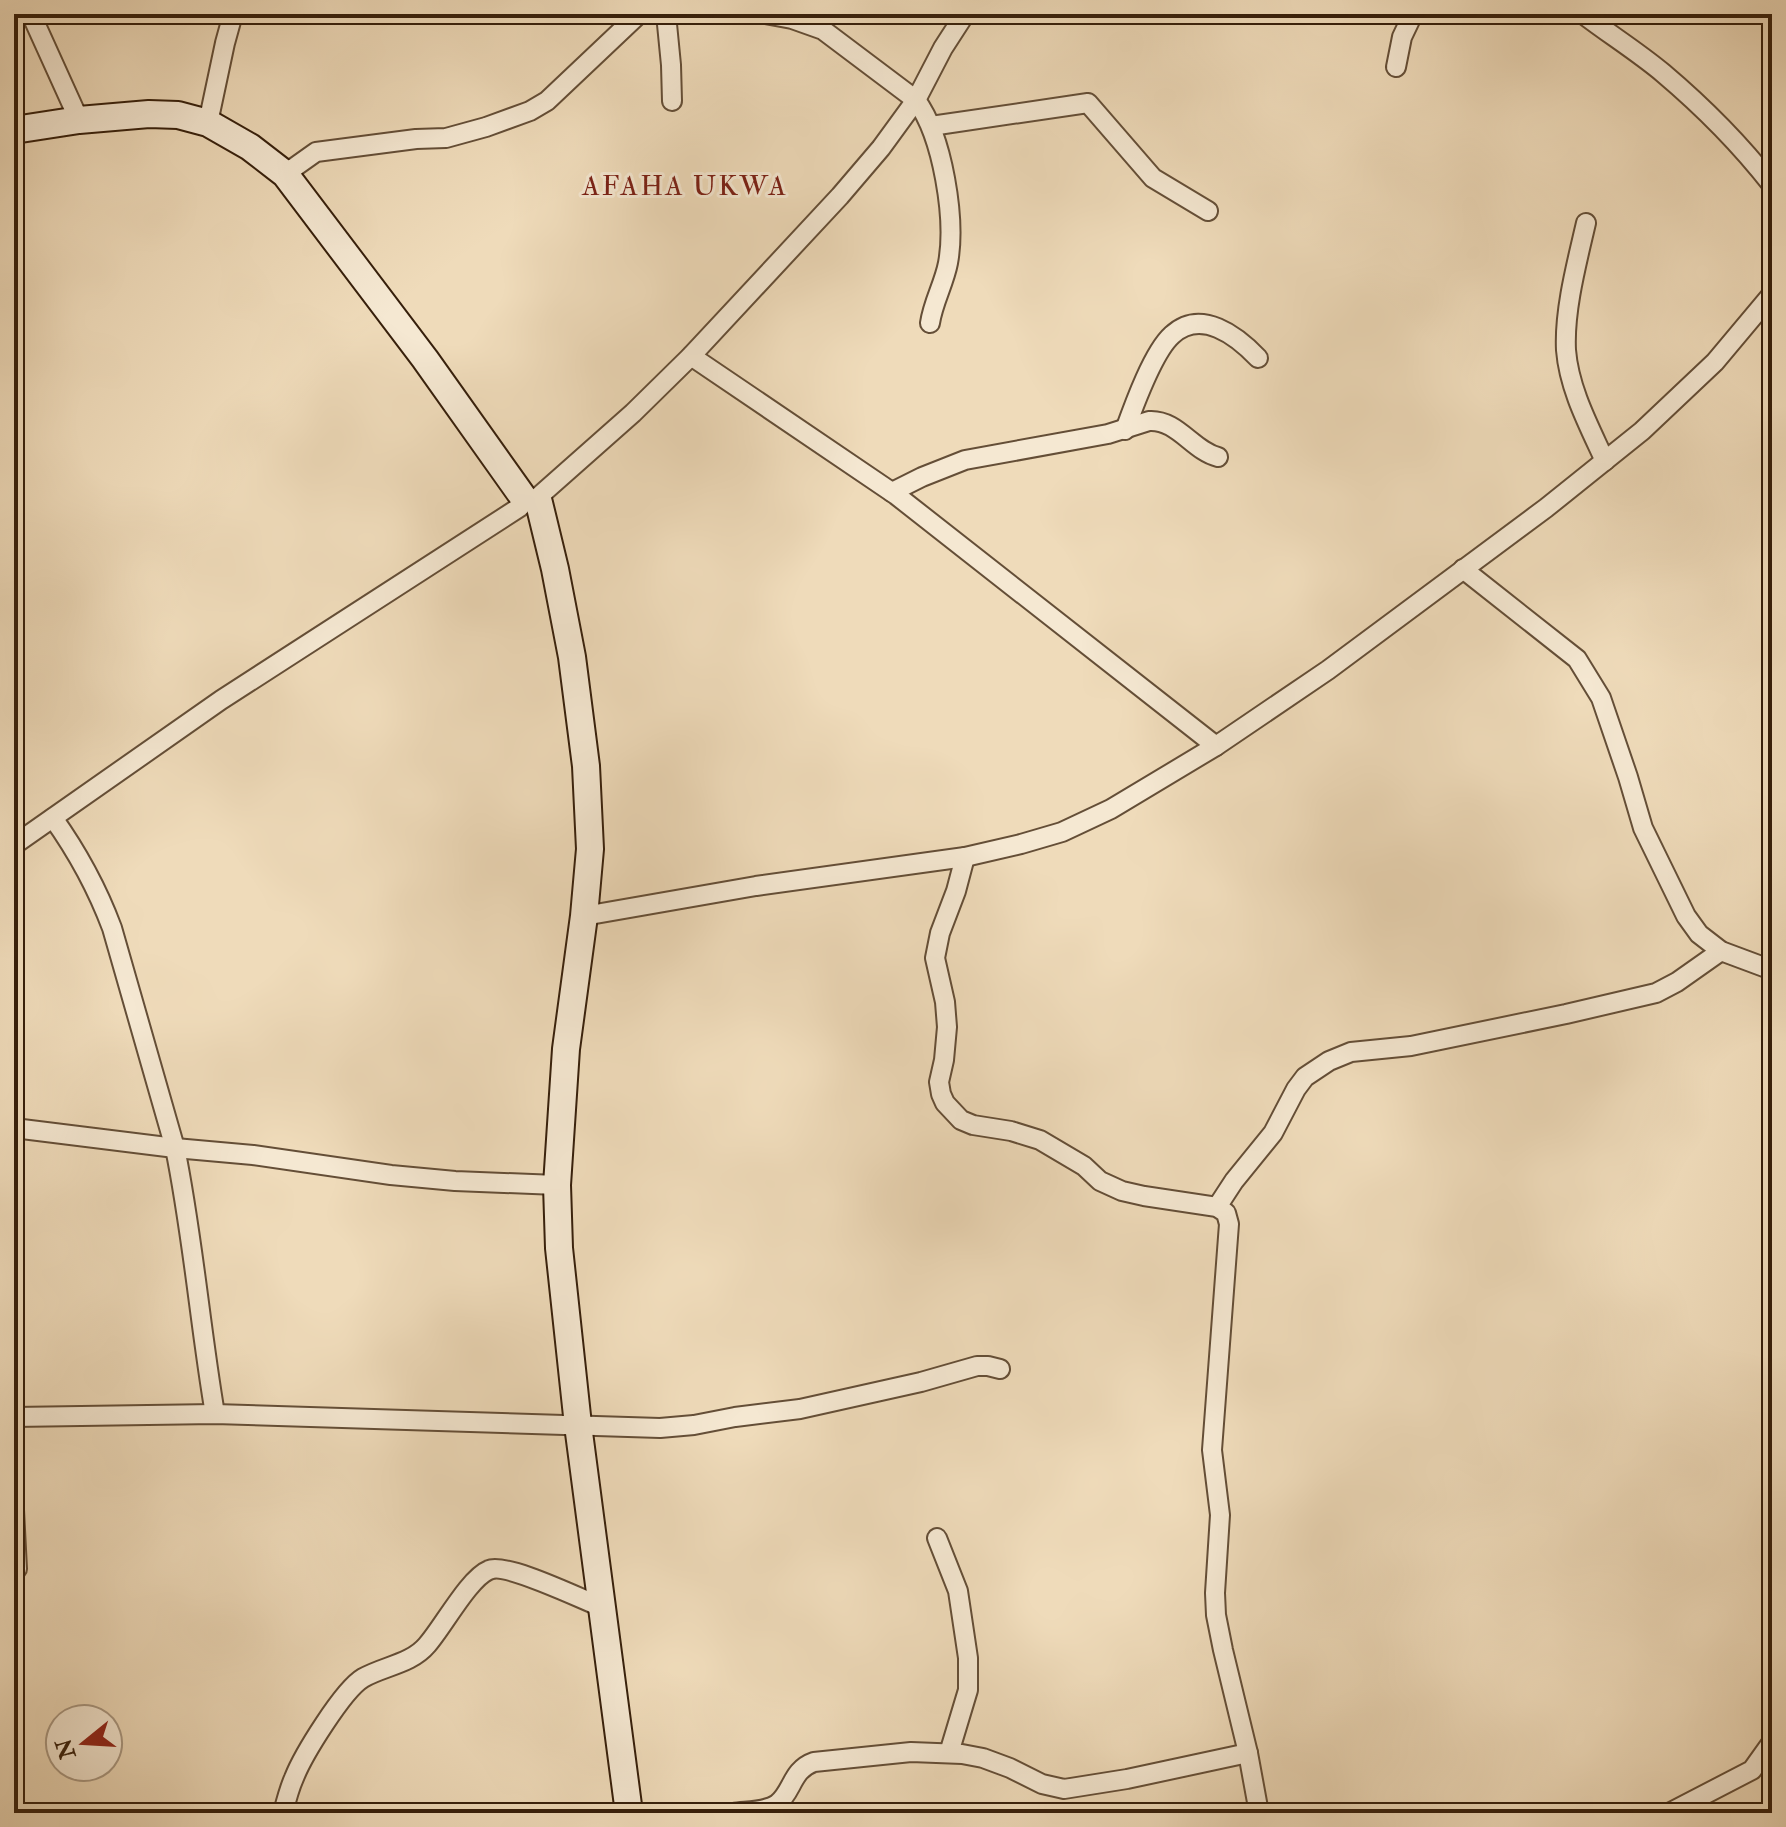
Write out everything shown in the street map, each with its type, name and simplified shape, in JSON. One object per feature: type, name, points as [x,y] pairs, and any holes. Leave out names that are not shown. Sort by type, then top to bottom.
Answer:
[{"type":"street","points":[[31,14],[79,120]]},
{"type":"street","points":[[208,123],[233,14]]},
{"type":"street","points":[[285,174],[316,152],[446,138],[530,111],[554,95],[639,14]]},
{"type":"street","points":[[666,14],[672,101]]},
{"type":"street","points":[[765,14],[823,30],[916,100],[931,126],[944,176],[950,240],[948,262],[930,323]]},
{"type":"street","points":[[14,845],[221,700],[529,504],[633,413],[691,356],[840,196],[916,100],[965,14]]},
{"type":"street","points":[[1396,67],[1402,37],[1413,14]]},
{"type":"street","points":[[1583,14],[1662,72],[1721,127],[1772,185]]},
{"type":"street","points":[[931,126],[1088,103],[1153,178],[1208,211]]},
{"type":"street","points":[[14,130],[79,120],[149,114],[178,115],[208,123],[250,147],[285,174],[425,359],[529,504],[555,569],[572,657],[586,766],[590,849],[566,1049],[557,1185],[559,1248],[578,1425],[629,1813]]},
{"type":"street","points":[[1586,223],[1572,292],[1566,351],[1582,410],[1605,461]]},
{"type":"street","points":[[584,916],[756,886],[965,857],[1062,832],[1111,809],[1216,746],[1328,670],[1546,508],[1642,431],[1715,362],[1772,294]]},
{"type":"street","points":[[1125,430],[1156,358],[1170,336],[1178,331],[1198,324],[1218,327],[1243,342],[1258,358]]},
{"type":"street","points":[[691,356],[892,492],[1216,746]]},
{"type":"street","points":[[892,492],[965,460],[1125,430],[1149,421],[1163,422],[1207,454],[1218,457]]},
{"type":"street","points":[[1463,569],[1551,637],[1586,670],[1601,698],[1643,828],[1686,916],[1699,934],[1721,951],[1772,970]]},
{"type":"street","points":[[53,818],[82,861],[99,893],[112,928],[175,1148],[215,1414]]},
{"type":"street","points":[[965,857],[935,958],[947,1027],[939,1082],[945,1103],[961,1120],[973,1125],[1011,1131],[1040,1140],[1084,1166],[1100,1181],[1122,1191],[1217,1207],[1226,1213],[1229,1224],[1212,1437],[1220,1515],[1216,1615],[1259,1813]]},
{"type":"street","points":[[1217,1207],[1273,1133],[1305,1077],[1329,1061],[1351,1052],[1411,1046],[1656,993],[1721,951]]},
{"type":"street","points":[[14,1128],[404,1176],[557,1185]]},
{"type":"street","points":[[14,1417],[215,1414],[627,1428],[694,1425],[800,1409],[977,1366],[1000,1369]]},
{"type":"street","points":[[14,1510],[17,1569]]},
{"type":"street","points":[[937,1538],[958,1591],[968,1658],[968,1690],[949,1753]]},
{"type":"street","points":[[283,1813],[295,1775],[353,1684],[420,1653],[470,1587],[489,1570],[500,1568],[516,1572],[604,1608]]},
{"type":"street","points":[[1669,1813],[1752,1770],[1772,1742]]},
{"type":"street","points":[[733,1813],[776,1805],[798,1773],[814,1762],[911,1752],[949,1753],[983,1758],[1042,1784],[1064,1789],[1248,1753]]},
{"type":"district","name":"AFAHA UKWA","points":[[685,186]]}]
